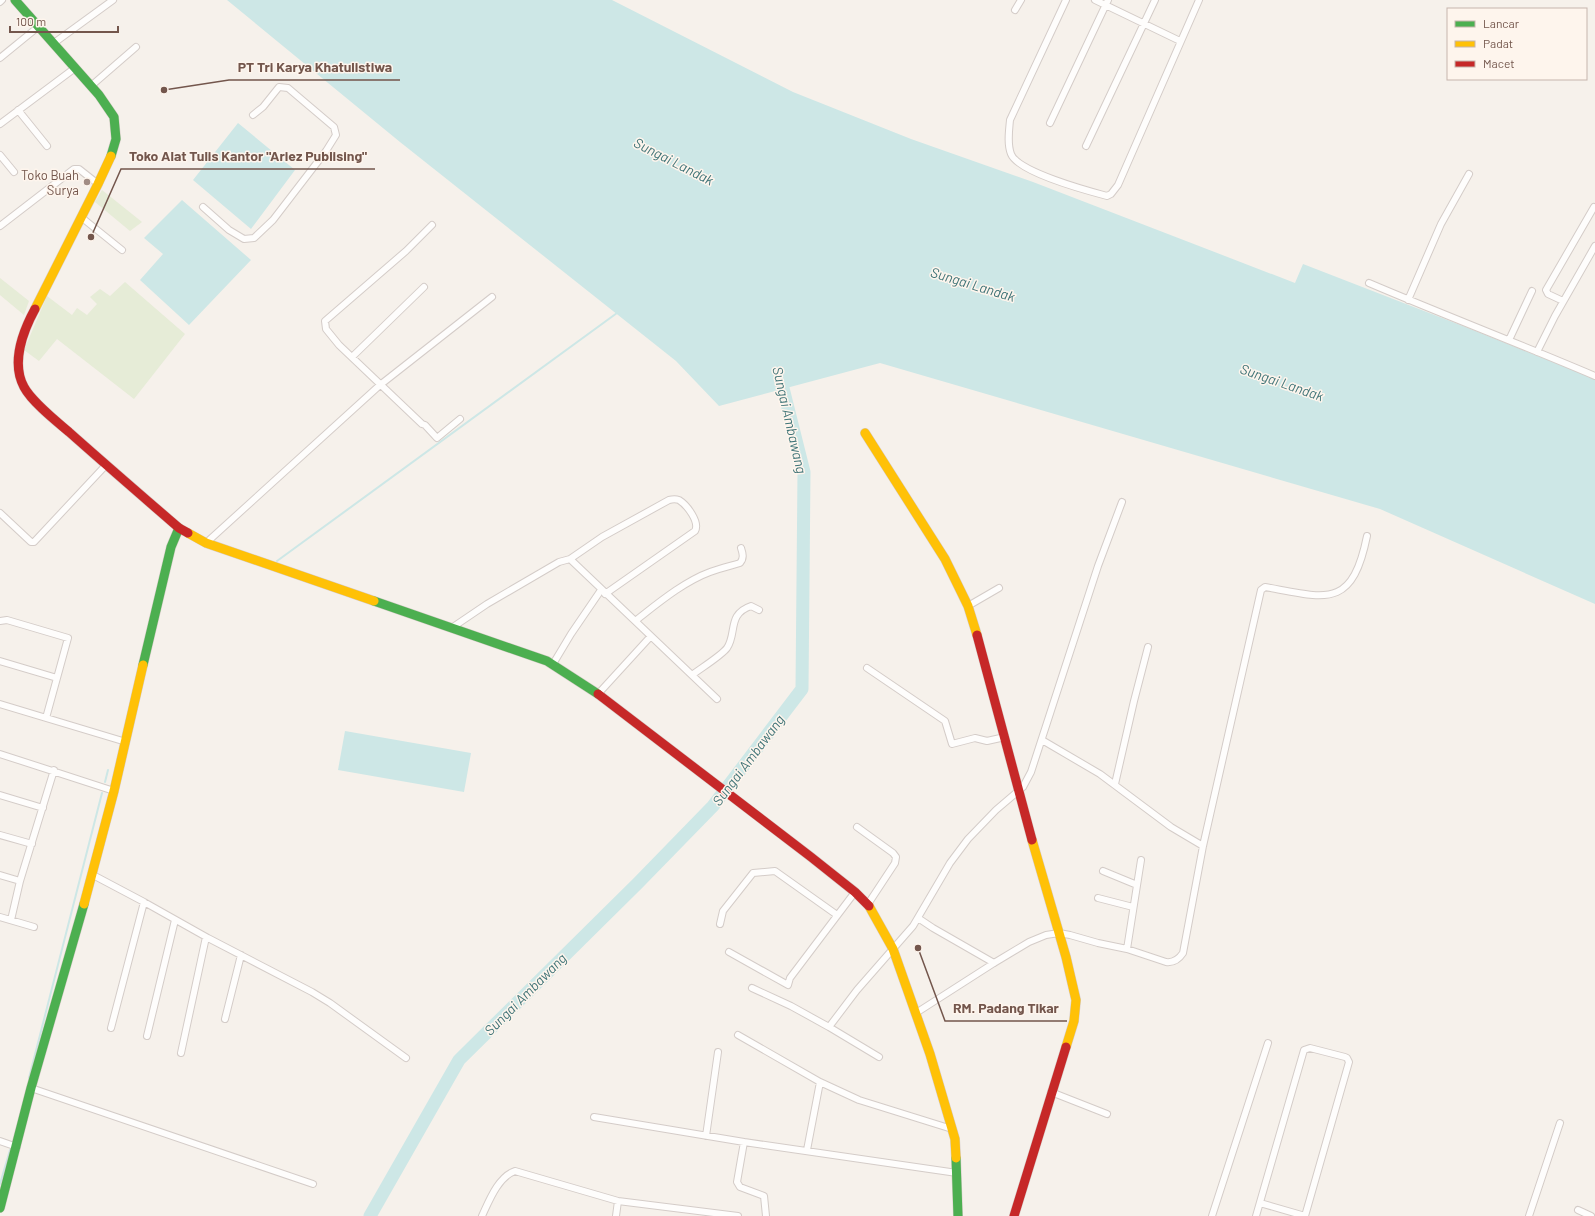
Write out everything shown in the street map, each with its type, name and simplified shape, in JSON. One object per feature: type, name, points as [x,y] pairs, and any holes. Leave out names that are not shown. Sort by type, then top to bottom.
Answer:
[{"type":"main road","points":[[15,0],[91,86],[114,117],[116,139],[111,155],[98,184],[31,316],[22,339],[18,365],[24,387],[41,407],[179,528],[206,543],[519,650],[553,664],[598,694],[855,892],[868,904],[893,949],[941,1089],[956,1148],[958,1216]]},
{"type":"main road","points":[[865,433],[945,559],[968,606],[1005,737],[1031,838],[1060,933],[1076,1000],[1076,1011],[1014,1216]]},
{"type":"main road","points":[[0,1208],[17,1147],[31,1088],[93,875],[172,547],[179,528]]},
{"type":"street","points":[[54,43],[113,0]]},
{"type":"street","points":[[1015,10],[1020,0]]},
{"type":"street","points":[[1066,0],[1010,120],[1008,140],[1011,154],[1016,161],[1023,166],[1056,181],[1107,196],[1111,194],[1118,185],[1199,0]]},
{"type":"street","points":[[1095,0],[1107,3],[1180,41]]},
{"type":"street","points":[[1086,146],[1155,0]]},
{"type":"street","points":[[1050,123],[1107,3]]},
{"type":"street","points":[[0,58],[38,27]]},
{"type":"street","points":[[91,86],[136,47]]},
{"type":"street","points":[[0,124],[75,68]]},
{"type":"street","points":[[203,207],[229,230],[244,239],[254,238],[273,220],[326,151],[336,135],[334,126],[288,88],[280,87],[263,107],[253,115]]},
{"type":"street","points":[[18,110],[47,146]]},
{"type":"street","points":[[0,155],[14,172]]},
{"type":"street","points":[[0,226],[74,168],[79,169],[98,184]]},
{"type":"street","points":[[1408,300],[1441,224],[1469,174]]},
{"type":"street","points":[[1563,301],[1548,294],[1546,290],[1594,207]]},
{"type":"street","points":[[81,217],[122,250]]},
{"type":"street","points":[[432,224],[406,250],[325,321],[326,329],[330,335],[380,385],[437,438],[460,420]]},
{"type":"street","points":[[1537,352],[1563,301],[1595,246]]},
{"type":"street","points":[[1369,283],[1595,376]]},
{"type":"street","points":[[352,357],[424,288]]},
{"type":"street","points":[[1509,340],[1532,291]]},
{"type":"street","points":[[206,543],[380,385],[492,297]]},
{"type":"street","points":[[0,513],[31,542],[34,542],[106,465]]},
{"type":"street","points":[[453,628],[487,604],[559,562],[570,559],[602,537],[669,500],[675,499],[679,501],[688,509],[696,523],[695,531],[603,592],[571,634],[553,664]]},
{"type":"street","points":[[829,1027],[857,990],[906,935],[918,918],[950,863],[968,839],[1028,780],[1098,566],[1122,502]]},
{"type":"street","points":[[916,1013],[1036,938],[1060,933],[1127,949],[1171,963],[1181,957],[1203,846],[1261,590],[1265,587],[1302,595],[1314,596],[1335,594],[1346,588],[1355,574],[1364,555],[1367,536]]},
{"type":"street","points":[[635,621],[668,596],[694,580],[709,572],[740,563],[743,554],[741,548]]},
{"type":"street","points":[[570,559],[717,699]]},
{"type":"street","points":[[968,606],[999,588]]},
{"type":"street","points":[[692,675],[727,648],[734,624],[741,612],[751,606],[759,610]]},
{"type":"street","points":[[0,621],[7,620],[68,638],[46,718]]},
{"type":"street","points":[[598,694],[651,636]]},
{"type":"street","points":[[1115,784],[1148,647]]},
{"type":"street","points":[[0,661],[57,678]]},
{"type":"street","points":[[867,668],[945,721],[952,744],[975,738],[987,741],[1005,737]]},
{"type":"street","points":[[0,704],[126,742]]},
{"type":"street","points":[[1042,740],[1115,784],[1171,827],[1203,846]]},
{"type":"street","points":[[0,754],[54,770],[114,791]]},
{"type":"street","points":[[11,920],[20,881],[54,770]]},
{"type":"street","points":[[0,795],[43,808]]},
{"type":"street","points":[[857,827],[893,853],[896,857],[895,863],[868,904]]},
{"type":"street","points":[[0,835],[32,844]]},
{"type":"street","points":[[1127,949],[1141,860]]},
{"type":"street","points":[[720,924],[723,912],[753,873],[774,871],[837,915]]},
{"type":"street","points":[[1103,871],[1137,885]]},
{"type":"street","points":[[0,875],[20,881]]},
{"type":"street","points":[[93,875],[206,937],[312,992],[330,1003],[406,1058]]},
{"type":"street","points":[[730,952],[788,985],[790,978],[855,892]]},
{"type":"street","points":[[1098,898],[1133,907]]},
{"type":"street","points":[[111,1028],[144,902]]},
{"type":"street","points":[[0,917],[34,927]]},
{"type":"street","points":[[918,918],[994,963]]},
{"type":"street","points":[[147,1036],[175,920]]},
{"type":"street","points":[[181,1053],[206,937]]},
{"type":"street","points":[[225,1018],[240,955]]},
{"type":"street","points":[[752,988],[791,1006],[879,1057]]},
{"type":"street","points":[[738,1035],[820,1082],[859,1100],[952,1129]]},
{"type":"street","points":[[1212,1216],[1268,1043]]},
{"type":"street","points":[[1256,1216],[1303,1052],[1306,1048],[1310,1048],[1347,1058],[1349,1062],[1305,1216],[1260,1203]]},
{"type":"street","points":[[706,1136],[718,1052]]},
{"type":"street","points":[[807,1150],[820,1082]]},
{"type":"street","points":[[31,1088],[313,1184]]},
{"type":"street","points":[[1052,1092],[1107,1114]]},
{"type":"street","points":[[594,1117],[744,1142],[956,1173]]},
{"type":"street","points":[[1529,1216],[1560,1123]]},
{"type":"street","points":[[0,1141],[17,1147]]},
{"type":"street","points":[[744,1142],[737,1182],[740,1187],[764,1196],[766,1216]]},
{"type":"street","points":[[482,1216],[500,1184],[511,1172],[515,1171],[618,1201],[738,1216]]},
{"type":"street","points":[[616,1216],[618,1201]]},
{"type":"street","points":[[1578,1210],[1591,1216]]},
{"type":"green space","points":[[102,190],[142,222],[130,231],[95,202]]},
{"type":"green space","points":[[0,278],[29,301],[24,315],[0,295]]},
{"type":"green space","points":[[125,282],[185,334],[134,399],[57,339],[39,361],[24,350],[47,296],[72,315],[77,308],[87,315],[97,304],[90,297],[100,289],[110,296]]},
{"type":"water","name":"Sungai Landak","points":[[227,0],[612,0],[793,92],[911,139],[1033,182],[1295,283],[1303,264],[1595,379],[1595,604],[1380,509],[880,363],[719,406],[676,361],[400,142]]},
{"type":"water","points":[[238,123],[295,170],[251,229],[193,180]]},
{"type":"water","points":[[182,200],[251,260],[189,325],[140,280],[163,254],[144,238]]},
{"type":"water","points":[[345,731],[471,753],[464,792],[338,770]]},
{"type":"waterway","points":[[277,561],[617,313]]},
{"type":"waterway","name":"Sungai Ambawang","points":[[370,1216],[459,1060],[638,883],[713,806],[802,689],[804,472],[779,372]]},
{"type":"waterway","points":[[105,782],[108,770]]},
{"type":"waterway","points":[[29,1078],[102,793]]},
{"type":"waterway","points":[[0,1184],[10,1150]]},
{"type":"traffic: fast","points":[[15,0],[99,95],[114,117],[116,139],[111,156]]},
{"type":"traffic: fast","points":[[143,665],[171,547],[179,528]]},
{"type":"traffic: fast","points":[[374,601],[547,661],[598,694]]},
{"type":"traffic: fast","points":[[0,1208],[31,1088],[84,904]]},
{"type":"traffic: fast","points":[[956,1158],[958,1216]]},
{"type":"traffic: slow","points":[[35,309],[111,156]]},
{"type":"traffic: slow","points":[[865,433],[945,559],[968,606],[977,635]]},
{"type":"traffic: slow","points":[[188,533],[206,543],[374,601]]},
{"type":"traffic: slow","points":[[84,904],[114,791],[143,665]]},
{"type":"traffic: slow","points":[[1032,840],[1066,957],[1076,1000],[1074,1021],[1066,1047]]},
{"type":"traffic: slow","points":[[869,906],[893,949],[930,1054],[955,1139],[956,1158]]},
{"type":"traffic: jam","points":[[35,309],[26,327],[20,347],[19,358],[20,378],[28,393],[51,417],[179,528],[188,533]]},
{"type":"traffic: jam","points":[[977,635],[1032,840]]},
{"type":"traffic: jam","points":[[598,694],[811,857],[855,892],[869,906]]},
{"type":"traffic: jam","points":[[1014,1216],[1066,1047]]},
{"type":"place","name":"PT Tri Karya Khatulistiwa","points":[[164,90]]},
{"type":"place","name":"Toko Buah Surya","points":[[87,182]]},
{"type":"place","name":"Toko Alat Tulis Kantor \"Ariez Publising\"","points":[[91,237]]},
{"type":"place","name":"RM. Padang Tikar","points":[[918,948]]}]
